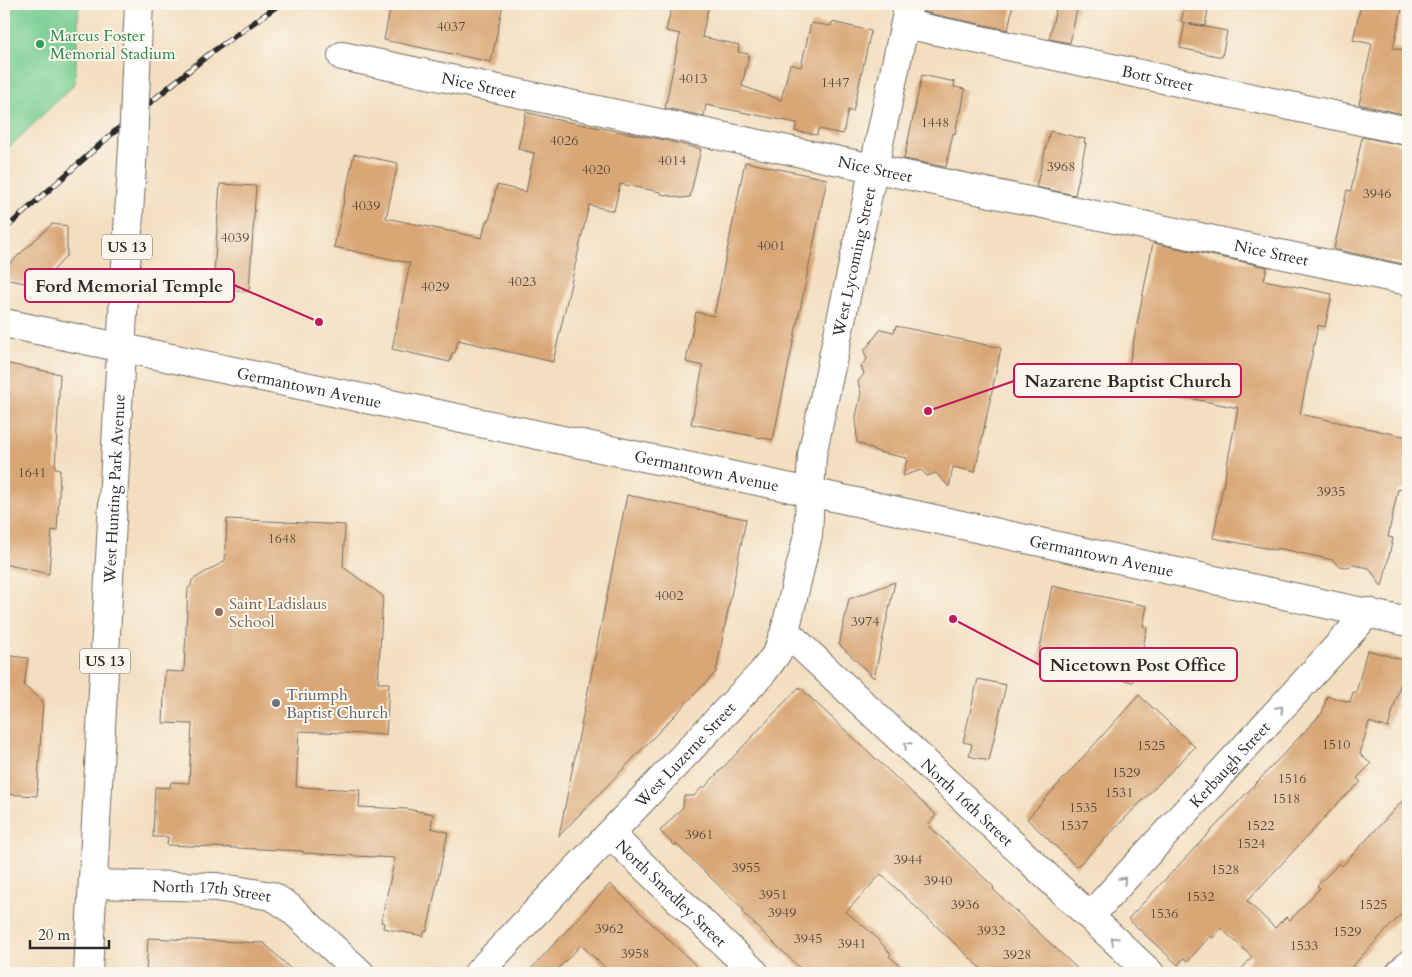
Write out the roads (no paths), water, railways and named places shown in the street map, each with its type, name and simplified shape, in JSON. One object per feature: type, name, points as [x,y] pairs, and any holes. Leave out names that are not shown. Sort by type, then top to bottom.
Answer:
[{"type":"street","name":"West Hunting Park Avenue","points":[[88,973],[133,147],[139,4]]},
{"type":"street","name":"Bott Street","points":[[907,14],[1408,131]]},
{"type":"street","name":"West Lycoming Street","points":[[810,492],[812,455],[907,14]]},
{"type":"street","name":"Nice Street","points":[[342,56],[1408,281]]},
{"type":"street","name":"Germantown Avenue","points":[[4,323],[810,492],[1408,622]]},
{"type":"street","name":"West Luzerne Street","points":[[478,973],[763,672],[776,653],[785,631],[808,535],[810,492]]},
{"type":"street","name":"Kerbaugh Street","points":[[1090,916],[1369,612]]},
{"type":"street","name":"North 16th Street","points":[[785,631],[1150,973]]},
{"type":"street","name":"North Smedley Street","points":[[610,834],[755,973]]},
{"type":"street","name":"North 17th Street","points":[[93,884],[216,887],[272,896],[290,907],[360,973]]},
{"type":"street","points":[[1400,973],[1408,965]]},
{"type":"railway","points":[[4,230],[113,133],[208,55],[280,4]]},
{"type":"place","name":"Marcus Foster Memorial Stadium","points":[[40,44]]},
{"type":"place","name":"Ford Memorial Temple","points":[[319,322]]},
{"type":"place","name":"Nazarene Baptist Church","points":[[928,411]]},
{"type":"place","name":"Saint Ladislaus School","points":[[219,612]]},
{"type":"place","name":"Nicetown Post Office","points":[[953,619]]},
{"type":"place","name":"Triumph Baptist Church","points":[[276,703]]}]
